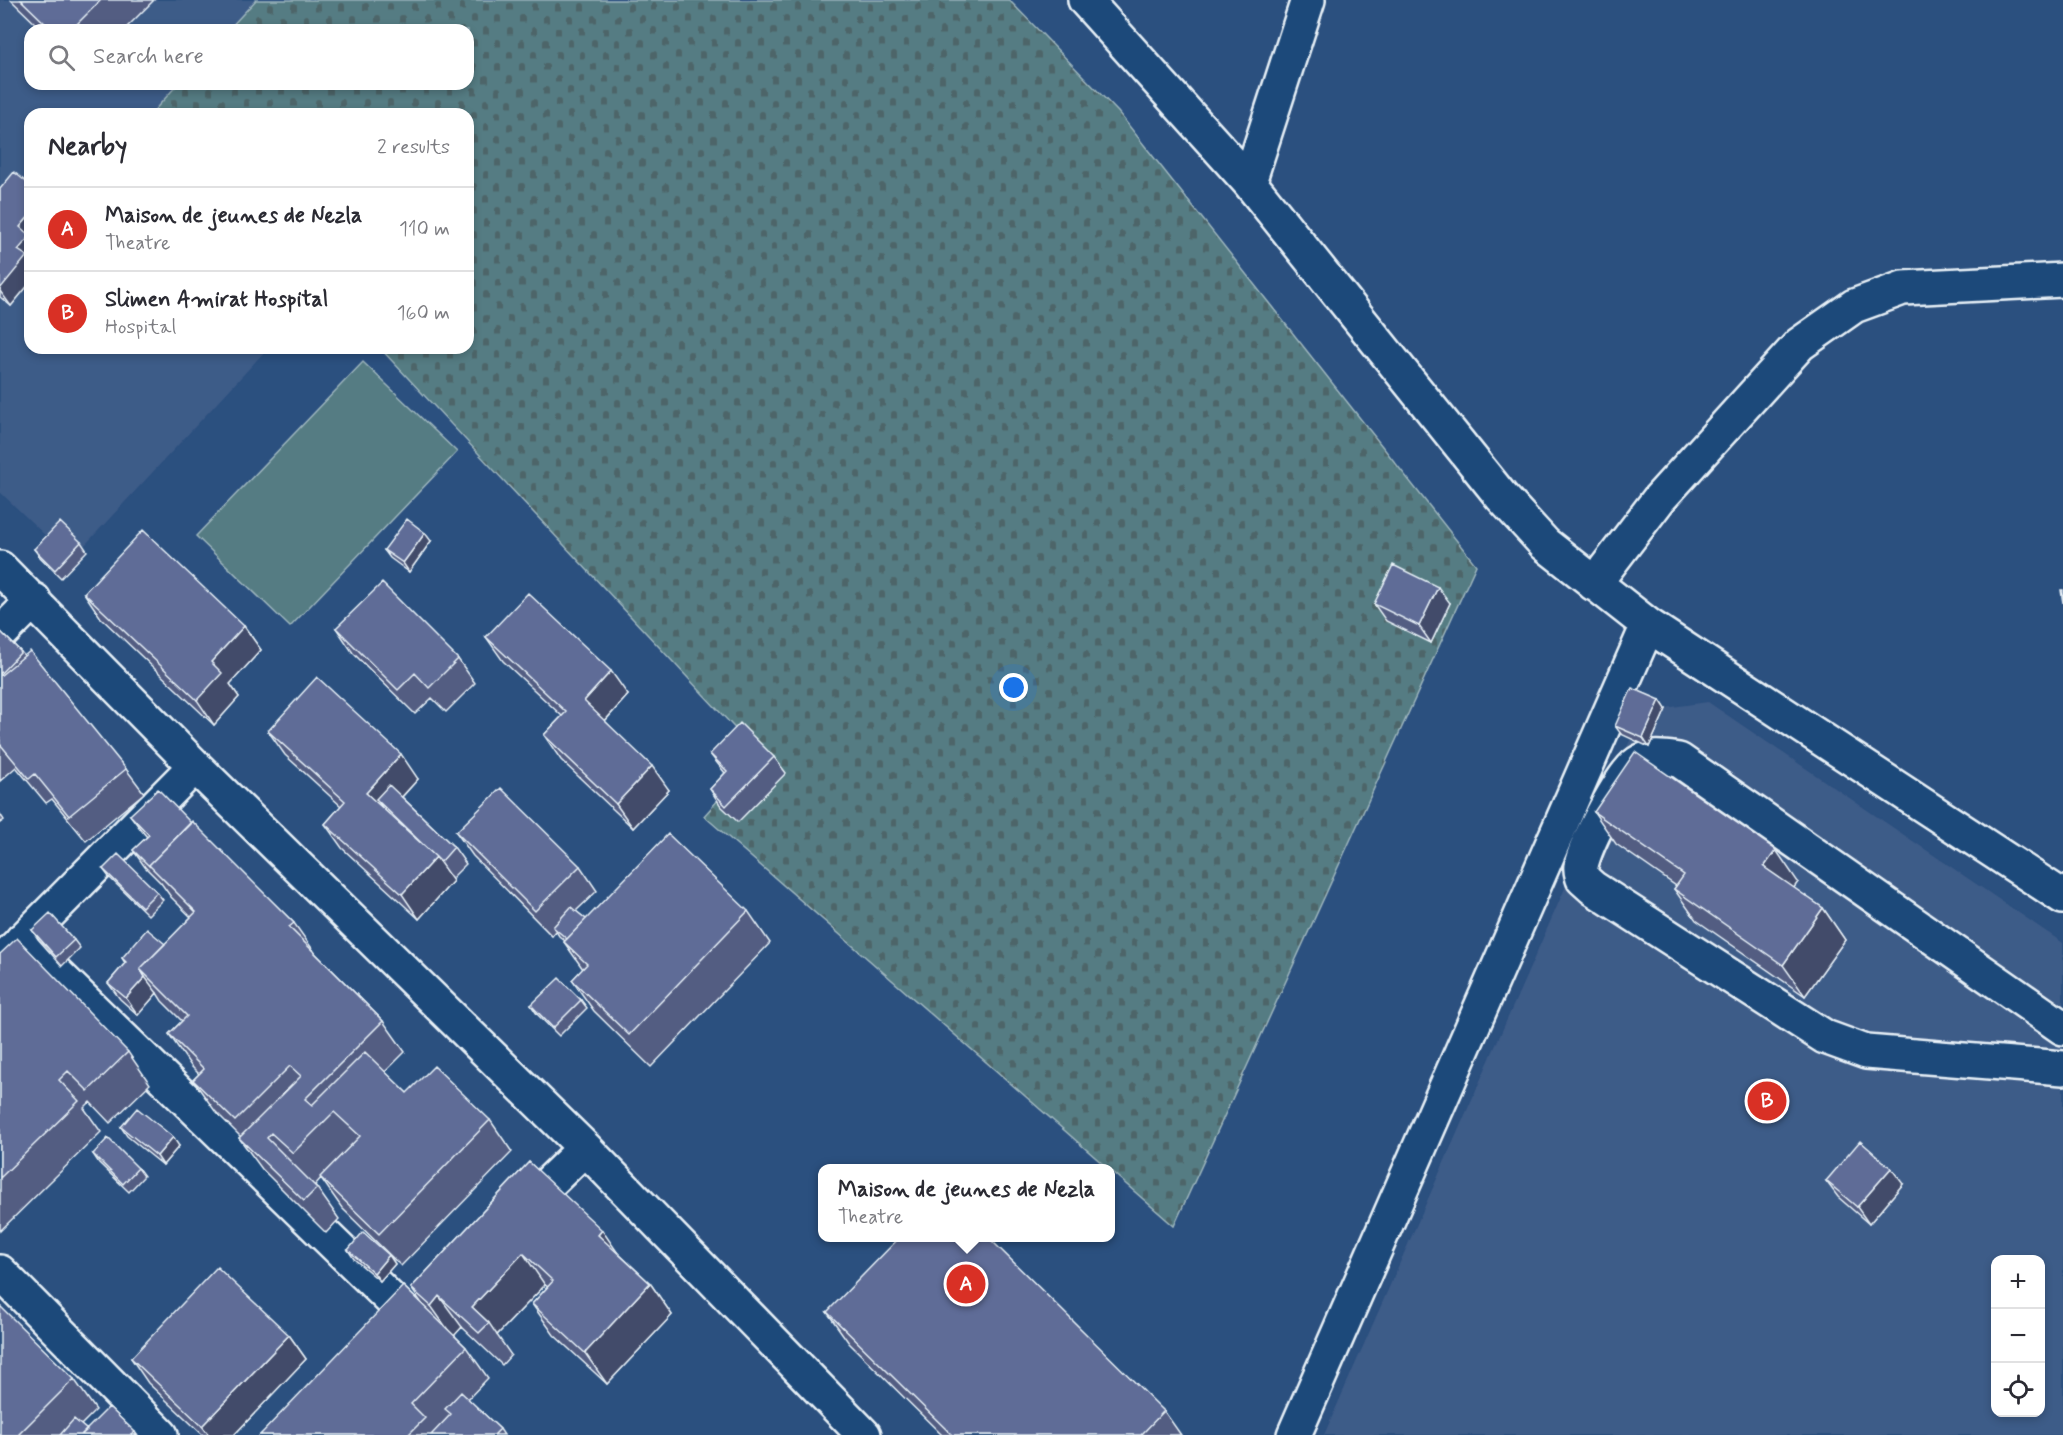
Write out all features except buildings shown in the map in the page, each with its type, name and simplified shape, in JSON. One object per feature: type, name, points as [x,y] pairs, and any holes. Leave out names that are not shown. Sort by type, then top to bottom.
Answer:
[{"type":"street","points":[[1085,0],[1249,182],[1501,496],[1545,544],[1648,625],[2063,897]]},
{"type":"street","points":[[1249,182],[1308,0]]},
{"type":"street","points":[[1594,584],[1659,499],[1800,344],[1854,306],[1903,288],[2063,280]]},
{"type":"street","points":[[0,568],[195,766],[585,1148],[864,1435]]},
{"type":"street","points":[[0,634],[34,600]]},
{"type":"street","points":[[1294,1435],[1648,625]]},
{"type":"street","points":[[2063,1028],[1679,760],[1659,756],[1640,762],[1629,771],[1610,799],[1581,866],[1583,879],[1593,888],[1825,1037],[1866,1052],[2063,1068]]},
{"type":"street","points":[[0,963],[195,766]]},
{"type":"street","points":[[22,940],[410,1318]]},
{"type":"street","points":[[493,1237],[585,1148]]},
{"type":"street","points":[[0,1272],[161,1435]]},
{"type":"street","points":[[385,1343],[435,1293]]},
{"type":"shaded area","points":[[0,0],[256,0],[234,24],[24,24],[24,90],[173,90],[156,108],[24,108],[24,354],[262,354],[71,560],[0,492]]},
{"type":"shaded area","points":[[1708,702],[2063,943],[2063,1435],[1324,1435],[1643,711]]},
{"type":"green space","points":[[256,0],[1009,0],[1118,112],[1476,565],[1174,1226],[1115,1175],[1115,1164],[1103,1164],[704,816],[759,754],[386,354],[474,354],[474,108],[156,108],[173,90],[474,90],[474,24],[234,24]]},
{"type":"green space","points":[[363,362],[457,452],[290,627],[196,536]]},
{"type":"place","name":"Slimen Amirat Hospital","points":[[1767,1101]]},
{"type":"place","name":"Maison de jeunes de Nezla","points":[[966,1284]]}]
